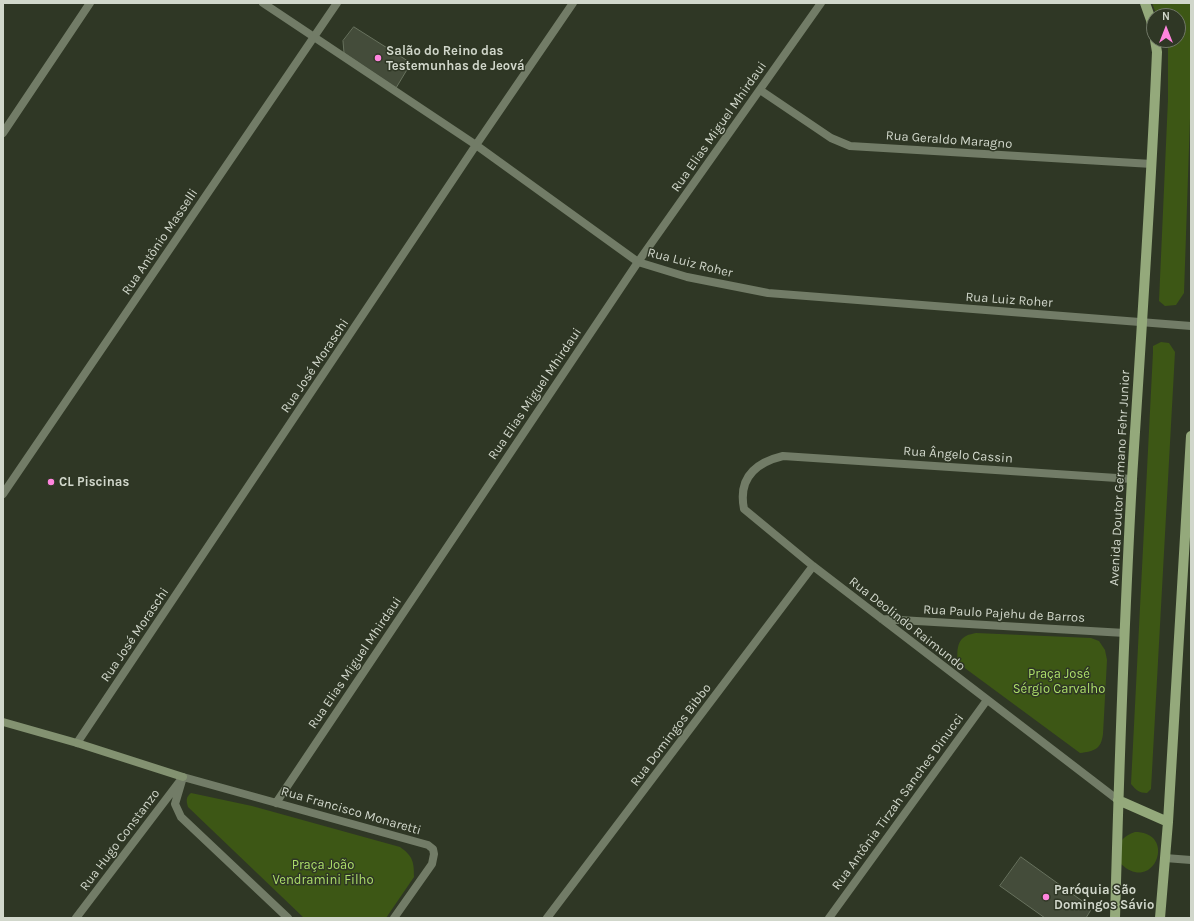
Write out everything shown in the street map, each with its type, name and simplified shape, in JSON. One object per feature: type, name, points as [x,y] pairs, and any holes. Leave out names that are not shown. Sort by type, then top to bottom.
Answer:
[{"type":"main road","name":"Avenida Doutor Germano Fehr Junior","points":[[1114,918],[1132,479],[1152,164],[1156,48]]},
{"type":"main road","points":[[1160,918],[1188,529],[1191,436]]},
{"type":"main road","points":[[1118,800],[1168,822]]},
{"type":"street","points":[[3,133],[90,3]]},
{"type":"street","name":"Rua Luiz Roher","points":[[263,3],[476,145],[638,262],[687,277],[768,293],[1143,321],[1191,326]]},
{"type":"street","name":"Rua Antônio Masselli","points":[[3,494],[337,3]]},
{"type":"street","name":"Rua José Moraschi","points":[[78,742],[476,145],[573,3]]},
{"type":"street","name":"Rua Elias Miguel Mhirdaui","points":[[276,803],[638,262],[820,3]]},
{"type":"street","name":"Rua Geraldo Maragno","points":[[760,90],[831,138],[850,146],[1152,164]]},
{"type":"street","name":"Rua Ângelo Cassin","points":[[783,456],[1132,479]]},
{"type":"street","name":"Rua Deolindo Raimundo","points":[[783,456],[764,462],[752,472],[742,490],[744,509],[813,566],[1118,800]]},
{"type":"street","name":"Rua Domingos Bibbo","points":[[547,918],[813,566]]},
{"type":"street","name":"Rua Paulo Pajehu de Barros","points":[[882,619],[1125,633]]},
{"type":"street","name":"Rua Antônia Tirzah Sanches Dinucci","points":[[829,918],[987,700]]},
{"type":"street","points":[[3,722],[78,742],[183,777],[175,804],[180,818],[288,918]]},
{"type":"street","name":"Rua Francisco Monaretti","points":[[183,777],[428,845],[433,849],[434,854],[432,864],[394,918]]},
{"type":"street","name":"Rua Hugo Constanzo","points":[[76,918],[183,777]]},
{"type":"street","points":[[1165,858],[1191,860]]},
{"type":"green space","points":[[1152,3],[1191,3],[1191,89],[1184,293],[1176,305],[1165,306],[1159,301],[1168,99],[1168,48],[1186,48],[1186,8],[1154,8]]},
{"type":"green space","points":[[1161,342],[1169,343],[1175,352],[1151,789],[1147,793],[1138,791],[1131,784],[1153,346]]},
{"type":"green space","name":"Praça José Sérgio Carvalho","points":[[976,633],[1091,638],[1099,641],[1105,650],[1107,660],[1103,734],[1099,747],[1080,753],[958,663],[957,652],[960,641],[967,635]]},
{"type":"green space","name":"Praça João Vendramini Filho","points":[[191,793],[252,806],[400,847],[408,853],[412,860],[414,877],[386,918],[304,918],[188,807],[187,799]]},
{"type":"green space","points":[[1135,832],[1148,835],[1156,841],[1158,850],[1156,860],[1151,867],[1143,872],[1133,872],[1121,864],[1120,845],[1124,838]]},
{"type":"building","name":"Salão do Reino das Testemunhas de Jeová","points":[[354,27],[411,63],[396,88],[344,53],[343,41]]},
{"type":"building","name":"Paróquia São Domingos Sávio","points":[[1021,857],[1092,908],[1086,918],[1045,918],[1000,886]]},
{"type":"place","name":"Salão do Reino das Testemunhas de Jeová","points":[[378,58]]},
{"type":"place","name":"CL Piscinas","points":[[51,482]]},
{"type":"place","name":"Paróquia São Domingos Sávio","points":[[1046,897]]}]
